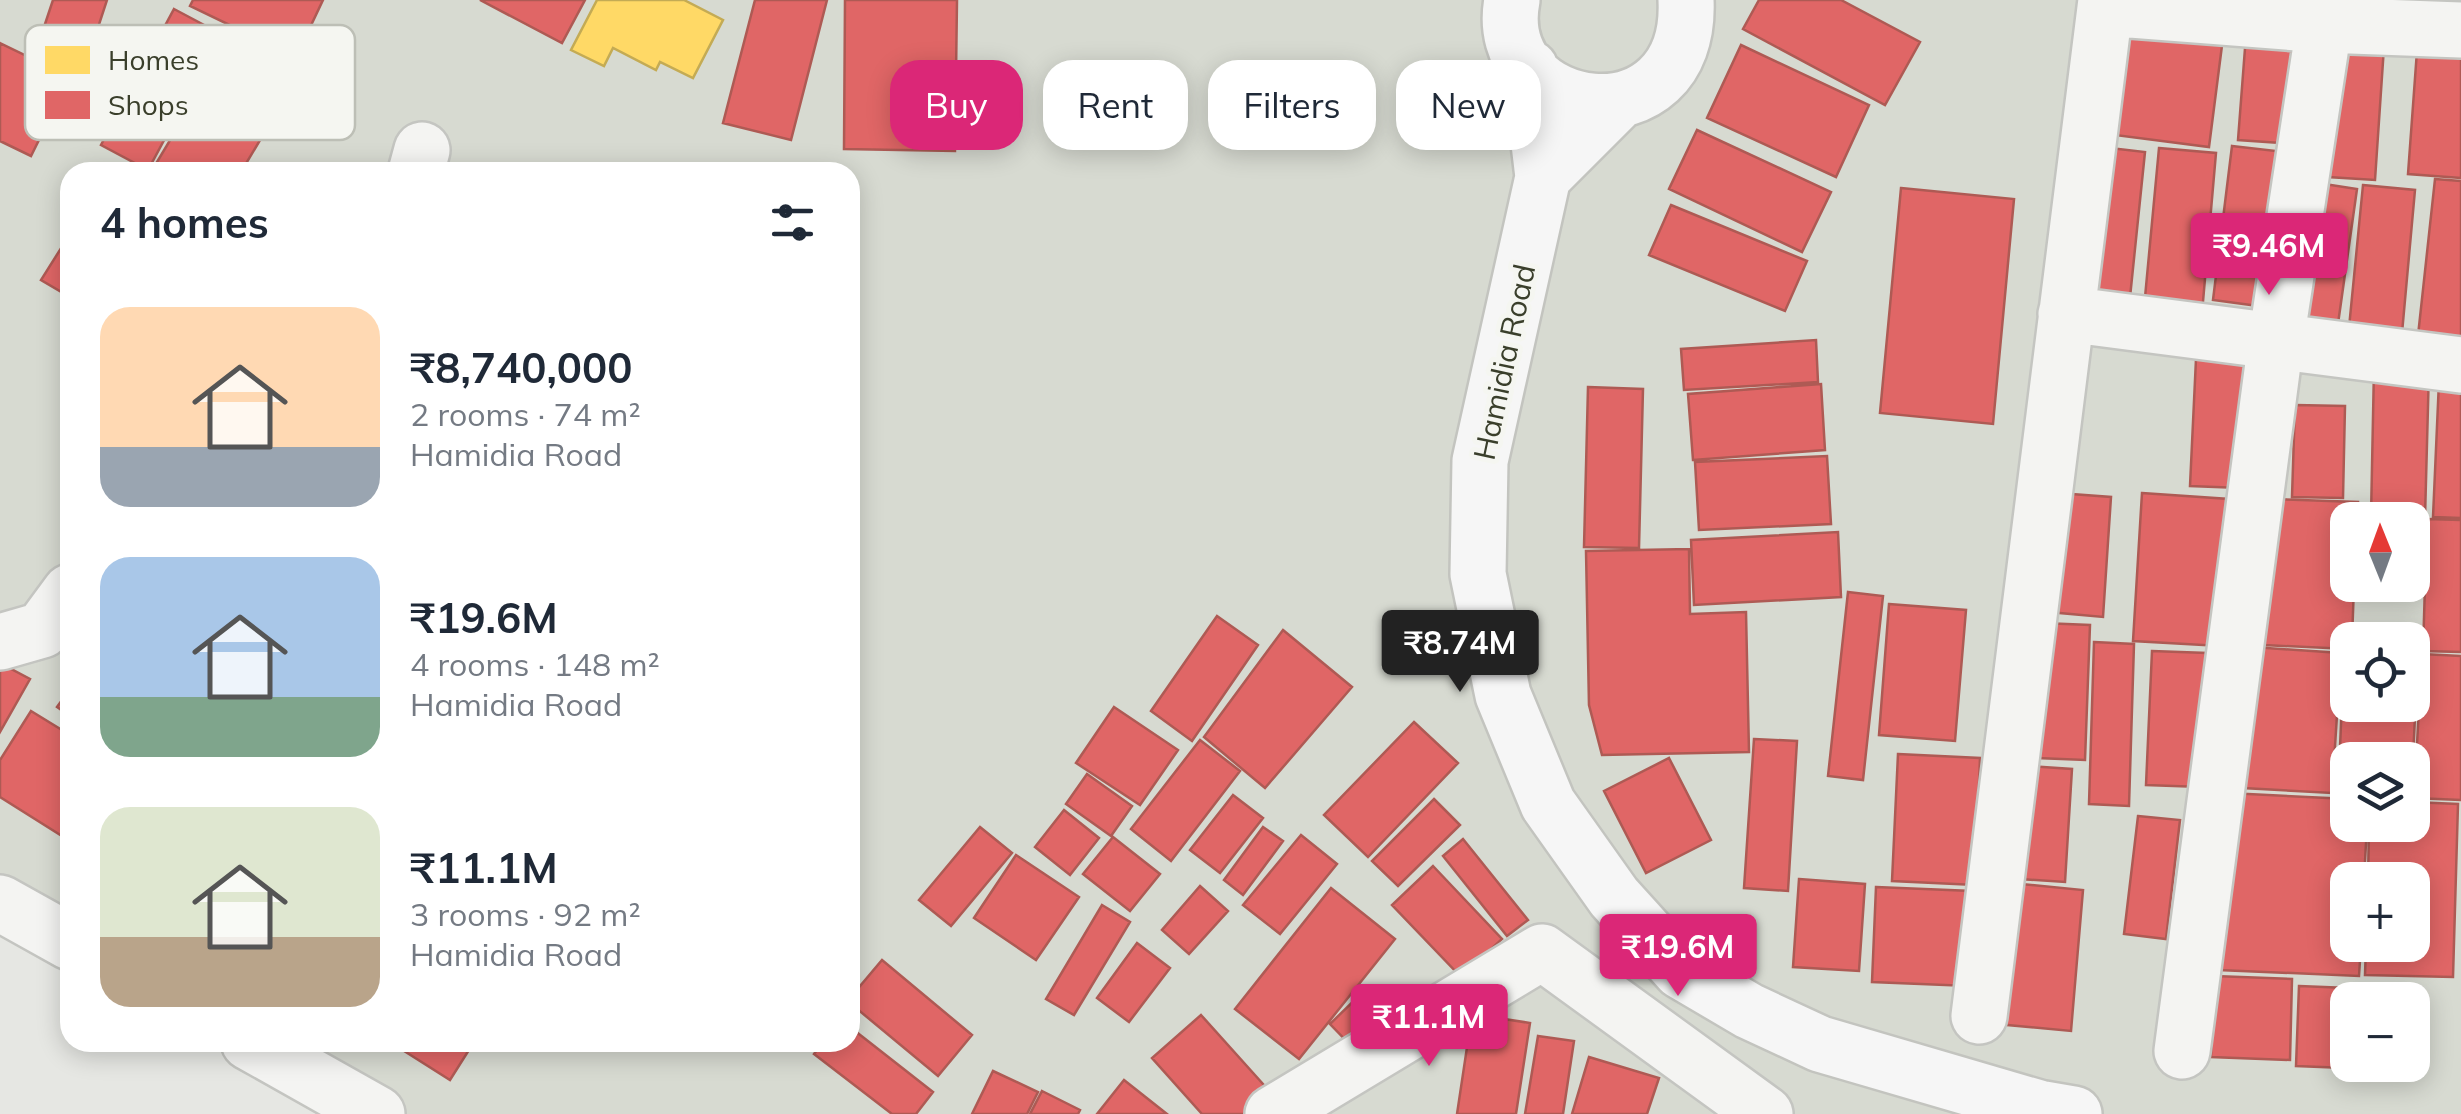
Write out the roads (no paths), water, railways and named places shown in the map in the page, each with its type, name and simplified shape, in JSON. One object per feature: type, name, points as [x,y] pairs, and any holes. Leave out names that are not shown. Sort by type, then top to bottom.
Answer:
[{"type":"main road","points":[[1512,0],[1513,38],[1524,60]]},
{"type":"main road","points":[[1544,177],[1620,101],[1645,90],[1666,72],[1680,49],[1687,22],[1686,0]]},
{"type":"main road","points":[[1541,82],[1565,96],[1592,102],[1620,101]]},
{"type":"main road","points":[[1541,150],[1544,177]]},
{"type":"main road","name":"Hamidia Road","points":[[1544,177],[1480,461],[1478,574],[1503,695],[1548,804],[1614,897],[1681,971],[1749,1011],[1820,1044],[2039,1108],[2074,1114]]},
{"type":"street","points":[[1980,1016],[2105,4],[2326,13],[2461,30]]},
{"type":"street","points":[[2182,1051],[2276,342],[2326,13]]},
{"type":"street","points":[[2066,314],[2461,366]]},
{"type":"street","points":[[0,642],[42,630],[60,606]]},
{"type":"street","points":[[0,903],[60,928]]},
{"type":"street","points":[[1272,1114],[1542,952],[1764,1114]]},
{"type":"street","points":[[267,1052],[377,1114]]}]
